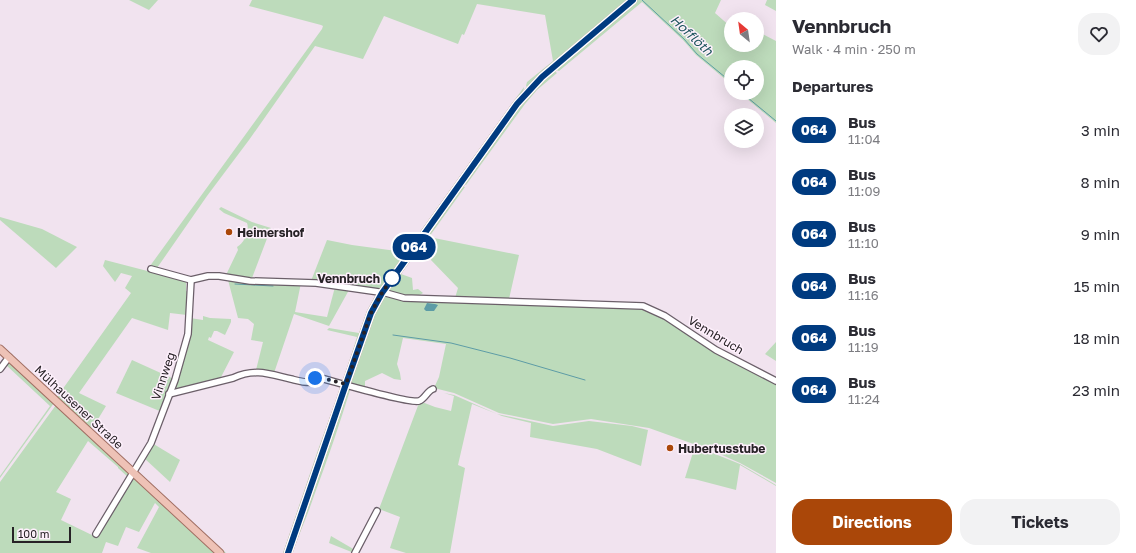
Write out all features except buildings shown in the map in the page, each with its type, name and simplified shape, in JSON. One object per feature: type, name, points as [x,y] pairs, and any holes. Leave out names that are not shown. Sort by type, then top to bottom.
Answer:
[{"type":"main road","points":[[288,553],[371,313],[382,293],[517,104],[547,73],[633,0]]},
{"type":"main road","name":"Mülhausener Straße","points":[[0,349],[220,553]]},
{"type":"street","points":[[152,269],[191,280],[208,276],[219,276],[250,281],[316,283],[382,293]]},
{"type":"street","name":"Vinnweg","points":[[133,473],[150,442],[181,360],[188,334],[191,280]]},
{"type":"street","name":"Vennbruch","points":[[382,293],[404,298],[643,306],[665,316],[716,350],[776,381]]},
{"type":"street","points":[[0,369],[9,357]]},
{"type":"street","points":[[169,394],[233,378],[242,374],[256,372],[268,373],[306,383],[313,382],[317,377],[392,397],[418,401],[433,389]]},
{"type":"street","points":[[96,534],[133,473]]},
{"type":"street","points":[[355,553],[377,511]]},
{"type":"green space","points":[[129,0],[158,0],[149,10]]},
{"type":"green space","points":[[252,0],[630,0],[528,88],[526,86],[527,82],[553,61],[545,15],[477,4],[464,35],[462,34],[458,44],[384,16],[363,59],[315,46],[157,268],[150,266],[322,29],[323,26],[321,25],[249,6]]},
{"type":"green space","points":[[636,0],[721,0],[715,13],[724,21],[724,52],[764,52],[764,35],[776,41],[776,123],[764,113],[764,108],[758,108],[748,100],[764,100],[764,60],[724,60],[724,78],[696,55],[683,40],[642,2],[559,71],[554,69]]},
{"type":"green space","points":[[767,0],[776,0],[776,11],[765,5]]},
{"type":"green space","points":[[553,70],[557,73],[537,90],[525,104],[466,185],[464,184],[507,120]]},
{"type":"green space","points":[[524,87],[523,93],[409,250],[407,250]]},
{"type":"green space","points":[[461,186],[465,187],[429,237],[519,255],[509,299],[455,298],[458,288],[430,259],[418,249],[401,274],[412,278],[413,290],[418,289],[423,293],[411,296],[387,291]]},
{"type":"green space","points":[[221,207],[252,222],[271,228],[252,278],[226,275],[238,250],[237,247],[242,243],[246,236],[248,226],[247,223],[224,213],[219,209]]},
{"type":"green space","points":[[0,217],[42,229],[77,247],[56,268],[0,220]]},
{"type":"green space","points":[[327,240],[404,252],[406,254],[381,290],[311,281]]},
{"type":"green space","points":[[105,260],[186,281],[186,291],[189,292],[187,315],[170,313],[168,330],[132,318],[79,393],[106,406],[92,429],[89,430],[59,402],[61,400],[57,397],[131,293],[125,288],[132,276],[121,273],[115,282],[103,266]]},
{"type":"green space","points":[[228,280],[301,283],[295,312],[327,317],[335,287],[349,290],[329,326],[294,314],[274,373],[256,370],[263,342],[251,340],[254,324],[248,319],[238,318]]},
{"type":"green space","points":[[376,294],[378,295],[343,381],[357,337],[327,330],[329,328],[359,333],[367,311]]},
{"type":"green space","name":"Vennbruch","points":[[384,296],[642,307],[664,317],[776,383],[776,483],[740,463],[713,451],[649,428],[591,419],[553,424],[499,413],[454,393],[434,388],[439,377],[446,344],[403,338],[397,364],[401,380],[394,379],[382,373],[365,381],[365,388],[353,384],[349,381],[370,320]]},
{"type":"green space","points":[[203,316],[210,318],[231,319],[225,335],[214,331],[211,338],[209,337],[208,340],[234,352],[220,379],[171,393],[190,318],[203,320]]},
{"type":"green space","points":[[776,342],[776,361],[765,354]]},
{"type":"green space","points":[[9,360],[54,403],[0,478],[50,406],[5,364]]},
{"type":"green space","points":[[132,360],[174,379],[162,412],[116,393]]},
{"type":"green space","points":[[342,384],[343,385],[285,553],[283,553],[319,447]]},
{"type":"green space","points":[[348,387],[351,387],[343,414],[304,523],[292,553],[290,553]]},
{"type":"green space","points":[[444,393],[454,395],[497,414],[472,404],[458,465],[465,468],[450,553],[406,553],[390,548],[400,517],[379,509],[419,403],[422,402],[451,411],[454,396]]},
{"type":"green space","points":[[56,405],[131,473],[129,478],[88,441],[56,492],[71,499],[61,520],[96,537],[132,478],[135,477],[218,553],[151,553],[137,548],[159,507],[155,503],[139,532],[126,527],[118,546],[106,542],[102,553],[0,553],[0,482]]},
{"type":"green space","points":[[497,414],[553,426],[589,421],[632,426],[648,430],[641,466],[597,449],[530,437],[531,423]]},
{"type":"green space","points":[[152,443],[180,460],[170,482],[144,458]]},
{"type":"green space","points":[[695,446],[740,464],[776,486],[740,465],[736,490],[685,478]]},
{"type":"green space","points":[[136,470],[226,553],[222,553],[136,473]]},
{"type":"green space","points":[[331,536],[355,550],[354,553],[329,543]]},
{"type":"water","points":[[427,303],[438,305],[434,311],[426,311],[424,309]]},
{"type":"waterway","name":"Hofflöth","points":[[642,0],[684,39],[697,54],[724,76]]},
{"type":"waterway","name":"Hofflöth","points":[[750,100],[776,121]]},
{"type":"waterway","points":[[235,284],[273,286]]},
{"type":"waterway","points":[[393,335],[451,343],[510,358],[585,380]]},
{"type":"bus line","name":"064","points":[[288,553],[371,313],[382,293],[505,120],[527,92],[542,77],[633,0]]},
{"type":"place","name":"Heimershof","points":[[229,232]]},
{"type":"place","name":"Vennbruch","points":[[392,278]]},
{"type":"place","name":"Hubertusstube","points":[[670,448]]},
{"type":"route","points":[[315,378],[317,377],[346,384],[371,313],[392,278]]}]
